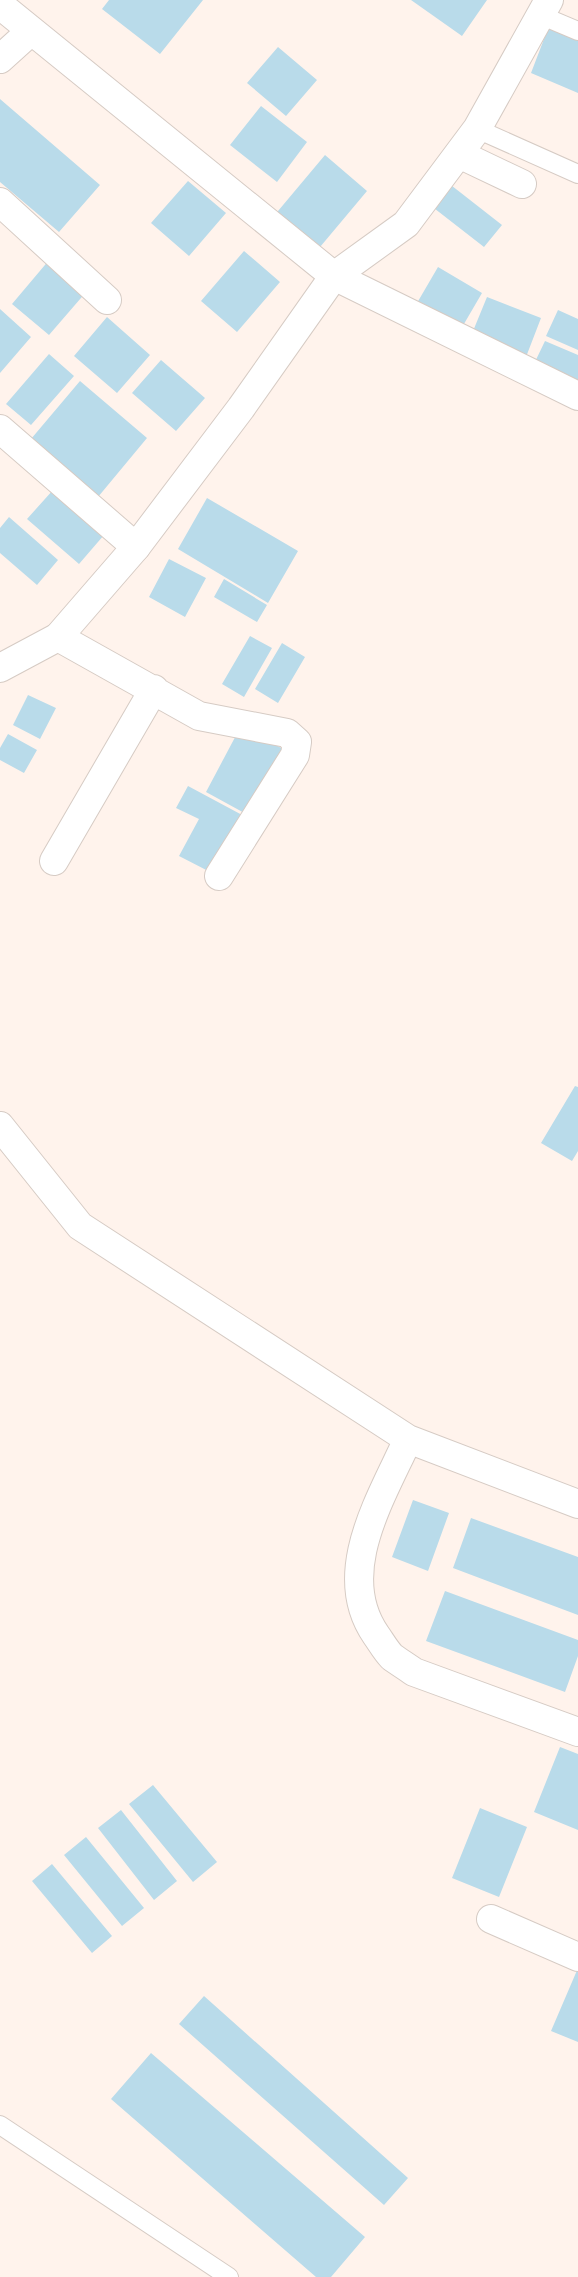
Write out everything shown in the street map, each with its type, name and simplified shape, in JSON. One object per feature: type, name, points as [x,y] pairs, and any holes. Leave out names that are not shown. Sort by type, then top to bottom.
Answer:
[{"type":"street","points":[[0,5],[334,276],[578,396]]},
{"type":"street","points":[[0,668],[58,637],[136,547],[241,408],[334,276],[406,224],[477,129],[545,7]]},
{"type":"street","points":[[0,59],[31,31]]},
{"type":"street","points":[[459,154],[522,184]]},
{"type":"street","points":[[0,202],[107,300]]},
{"type":"street","points":[[0,429],[136,547]]},
{"type":"street","points":[[58,637],[154,689],[199,716],[288,733],[298,742],[295,755],[219,876]]},
{"type":"street","points":[[54,861],[154,689]]},
{"type":"street","points":[[0,1126],[80,1226],[408,1439],[578,1504]]},
{"type":"street","points":[[408,1439],[372,1518],[358,1566],[361,1600],[371,1628],[391,1656],[414,1672],[578,1732]]},
{"type":"street","points":[[491,1919],[578,1957]]},
{"type":"lane","points":[[545,7],[578,31]]},
{"type":"lane","points":[[477,129],[578,174]]},
{"type":"lane","points":[[0,2125],[228,2277]]},
{"type":"building","points":[[109,0],[203,0],[160,54],[102,9]]},
{"type":"building","points":[[411,0],[487,0],[462,36]]},
{"type":"building","points":[[549,26],[578,37],[578,93],[531,73]]},
{"type":"building","points":[[278,47],[317,80],[286,116],[247,83]]},
{"type":"building","points":[[0,99],[100,185],[59,232],[0,182]]},
{"type":"building","points":[[261,106],[307,142],[277,182],[230,145]]},
{"type":"building","points":[[325,155],[367,191],[315,253],[273,217]]},
{"type":"building","points":[[188,181],[226,213],[189,256],[151,223]]},
{"type":"building","points":[[447,182],[502,225],[484,247],[430,205]]},
{"type":"building","points":[[244,251],[280,282],[237,332],[201,301]]},
{"type":"building","points":[[50,259],[87,291],[49,335],[12,304]]},
{"type":"building","points":[[438,267],[482,293],[461,329],[417,303]]},
{"type":"building","points":[[487,297],[541,318],[526,357],[471,336]]},
{"type":"building","points":[[0,309],[31,337],[0,373]]},
{"type":"building","points":[[558,310],[578,319],[578,350],[546,336]]},
{"type":"building","points":[[107,317],[150,355],[117,393],[74,356]]},
{"type":"building","points":[[545,341],[578,355],[578,386],[533,366]]},
{"type":"building","points":[[49,354],[74,376],[31,425],[6,404]]},
{"type":"building","points":[[161,360],[205,398],[176,431],[132,393]]},
{"type":"building","points":[[80,381],[147,438],[98,497],[31,439]]},
{"type":"building","points":[[53,490],[104,535],[79,564],[27,519]]},
{"type":"building","points":[[207,498],[298,551],[268,603],[178,549]]},
{"type":"building","points":[[9,517],[58,560],[37,585],[0,553],[0,528]]},
{"type":"building","points":[[169,559],[206,578],[185,617],[149,597]]},
{"type":"building","points":[[224,579],[267,605],[257,622],[214,597]]},
{"type":"building","points":[[250,636],[272,648],[244,697],[222,684]]},
{"type":"building","points":[[282,643],[305,657],[278,703],[255,689]]},
{"type":"building","points":[[28,695],[56,708],[40,739],[13,725]]},
{"type":"building","points":[[241,726],[283,749],[248,815],[206,792]]},
{"type":"building","points":[[8,734],[37,750],[24,773],[0,760],[0,748]]},
{"type":"building","points":[[188,786],[244,816],[214,874],[179,856],[199,819],[176,808]]},
{"type":"building","points":[[575,1086],[578,1087],[578,1151],[572,1161],[541,1143]]},
{"type":"building","points":[[413,1500],[449,1513],[428,1571],[392,1557]]},
{"type":"building","points":[[471,1518],[578,1557],[578,1615],[453,1568]]},
{"type":"building","points":[[445,1591],[578,1640],[578,1656],[565,1692],[426,1641]]},
{"type":"building","points":[[560,1747],[578,1754],[578,1830],[534,1812]]},
{"type":"building","points":[[153,1785],[217,1862],[193,1882],[129,1804]]},
{"type":"building","points":[[480,1808],[527,1827],[499,1897],[452,1878]]},
{"type":"building","points":[[121,1810],[177,1881],[154,1900],[98,1828]]},
{"type":"building","points":[[86,1837],[144,1908],[122,1926],[64,1855]]},
{"type":"building","points":[[52,1864],[112,1936],[92,1953],[32,1881]]},
{"type":"building","points":[[578,1968],[578,2042],[551,2031]]},
{"type":"building","points":[[204,1996],[408,2178],[384,2205],[179,2024]]},
{"type":"building","points":[[151,2053],[365,2237],[331,2277],[316,2277],[111,2099]]}]
